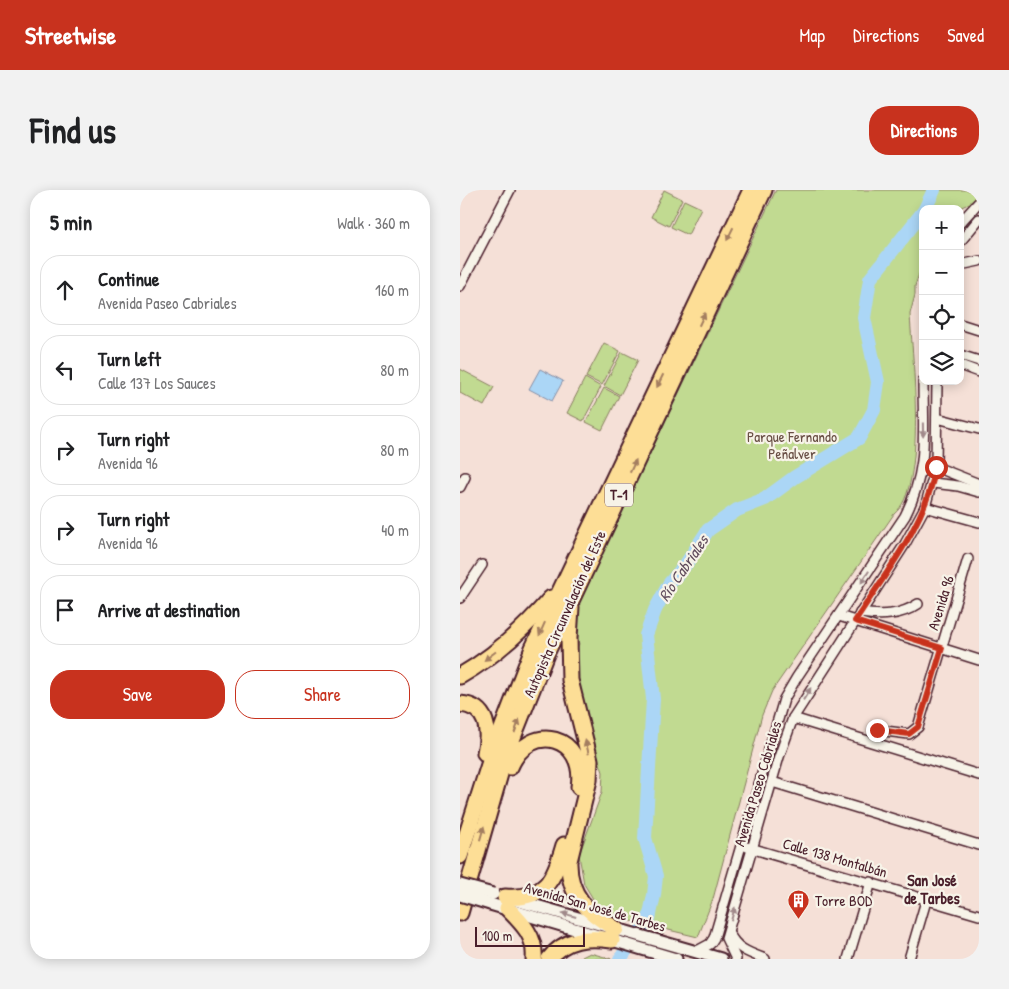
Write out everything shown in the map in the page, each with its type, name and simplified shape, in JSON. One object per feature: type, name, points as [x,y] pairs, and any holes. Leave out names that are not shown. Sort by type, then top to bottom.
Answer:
[{"type":"highway","name":"Autopista Circunvalación del Este","points":[[460,856],[523,710],[567,589],[751,190]]},
{"type":"highway","name":"Autopista Circunvalación del Este","points":[[567,589],[764,190]]},
{"type":"highway","points":[[460,676],[485,660],[515,636],[567,589]]},
{"type":"highway","points":[[567,589],[570,680],[590,760],[589,780],[569,861],[568,875],[572,889],[580,902],[614,934]]},
{"type":"highway","points":[[460,704],[476,709],[483,715],[488,724],[483,804]]},
{"type":"highway","points":[[483,804],[501,787],[517,752],[528,743],[539,739],[561,742],[570,749],[577,759],[580,770],[578,795],[555,873],[549,883],[534,894],[499,901]]},
{"type":"highway","name":"Autopista Circunvalación del Este","points":[[460,914],[483,804]]},
{"type":"highway","points":[[499,901],[527,929],[533,940],[534,959]]},
{"type":"highway","points":[[549,959],[564,944],[575,940],[598,938],[614,934]]},
{"type":"street","points":[[460,286],[510,190]]},
{"type":"street","points":[[964,219],[979,202]]},
{"type":"street","points":[[964,237],[979,219]]},
{"type":"street","points":[[964,264],[979,261]]},
{"type":"street","points":[[964,325],[979,330]]},
{"type":"street","points":[[964,356],[979,361]]},
{"type":"street","points":[[964,366],[979,372]]},
{"type":"street","name":"Avenida Paseo Cabriales","points":[[697,951],[710,944],[714,938],[784,699],[796,677],[905,516],[915,496],[923,459],[923,385]]},
{"type":"street","name":"Avenida Paseo Cabriales","points":[[728,932],[793,718],[905,544],[925,507],[936,467],[937,385]]},
{"type":"street","points":[[937,418],[979,429]]},
{"type":"street","points":[[936,467],[979,484]]},
{"type":"street","points":[[460,488],[465,477]]},
{"type":"street","points":[[933,483],[958,486],[979,492]]},
{"type":"street","points":[[925,507],[979,522]]},
{"type":"street","name":"Avenida 96","points":[[877,730],[909,734],[918,727],[968,559]]},
{"type":"street","points":[[460,598],[482,566]]},
{"type":"street","points":[[860,613],[885,616],[906,610],[918,604]]},
{"type":"street","points":[[839,616],[979,660]]},
{"type":"street","points":[[793,718],[979,775]]},
{"type":"street","points":[[772,782],[979,844]]},
{"type":"street","name":"Calle 138 Montalbán","points":[[740,844],[979,916]]},
{"type":"street","points":[[848,959],[871,882]]},
{"type":"street","name":"Avenida San José de Tarbes","points":[[460,885],[499,901],[614,934],[678,946],[721,959]]},
{"type":"street","name":"Avenida San José de Tarbes","points":[[460,895],[499,901]]},
{"type":"street","points":[[909,959],[926,901]]},
{"type":"street","points":[[728,932],[726,938],[736,959]]},
{"type":"street","points":[[728,932],[733,942],[741,949],[765,959]]},
{"type":"street","name":"Avenida San José de Tarbes","points":[[614,934],[676,959]]},
{"type":"green space","points":[[664,190],[682,199],[669,226],[651,217]]},
{"type":"green space","name":"Parque Fernando Peñalver","points":[[776,190],[979,190],[979,194],[964,206],[919,205],[919,274],[910,314],[915,389],[915,450],[905,499],[772,691],[762,715],[713,899],[698,937],[614,917],[598,907],[584,884],[579,855],[602,792],[603,772],[588,728],[572,657],[579,644],[572,622],[576,608]]},
{"type":"green space","points":[[684,200],[701,208],[688,235],[671,227]]},
{"type":"green space","points":[[604,343],[620,351],[602,385],[586,377]]},
{"type":"green space","points":[[622,352],[638,360],[620,395],[604,386]]},
{"type":"green space","points":[[460,369],[494,387],[484,406],[460,393]]},
{"type":"green space","points":[[585,378],[601,387],[583,421],[567,413]]},
{"type":"green space","points":[[604,388],[619,396],[602,430],[586,422]]},
{"type":"green space","points":[[590,953],[612,959],[578,959]]},
{"type":"water","points":[[540,369],[563,381],[552,401],[529,389]]},
{"type":"waterway","name":"Río Cabriales","points":[[927,205],[934,190]]},
{"type":"waterway","name":"Río Cabriales","points":[[620,959],[649,919],[656,876],[645,838],[653,699],[646,635],[655,610],[669,584],[686,564],[708,530],[737,510],[765,499],[795,477],[859,438],[874,410],[878,382],[864,318],[870,279],[919,217]]},
{"type":"place","name":"Torre BOD","points":[[799,920]]},
{"type":"district","name":"San José de Tarbes","points":[[932,889]]},
{"type":"route","points":[[877,730],[901,734],[915,732],[942,648],[855,621],[905,544],[925,507],[936,467]]}]
